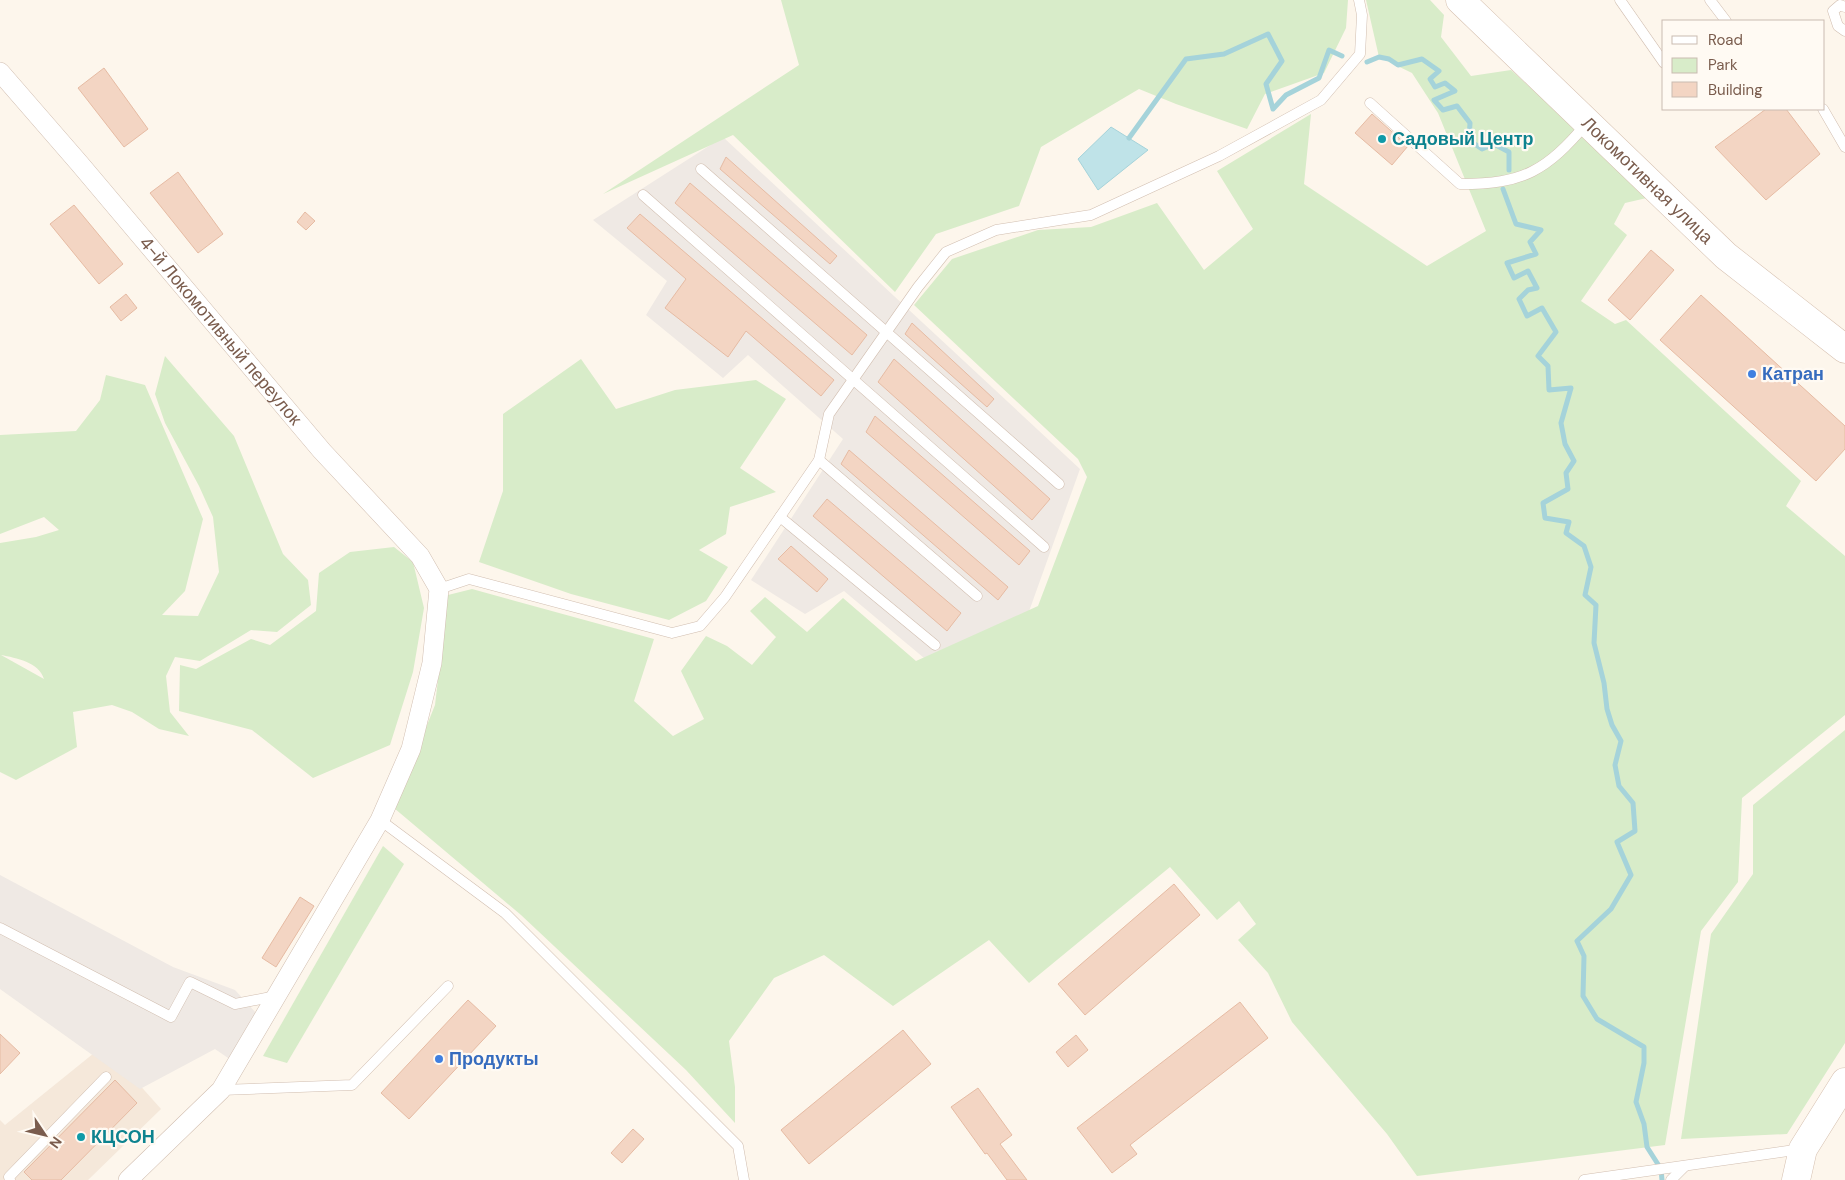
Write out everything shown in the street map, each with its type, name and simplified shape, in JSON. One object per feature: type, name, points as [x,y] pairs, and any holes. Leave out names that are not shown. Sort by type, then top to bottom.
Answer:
[{"type":"street","name":"Локомотивная улица","points":[[1460,0],[1726,256],[1845,349]]},
{"type":"street","name":"4-й Локомотивный переулок","points":[[0,72],[92,178],[322,452],[420,556],[439,589]]},
{"type":"street","points":[[128,1180],[221,1090],[380,820],[411,749],[432,663],[439,589]]},
{"type":"street","points":[[1796,1180],[1803,1148],[1845,1082]]},
{"type":"lane","points":[[439,589],[469,579],[672,633],[700,626],[725,597],[819,460],[829,414],[918,287],[946,252],[996,230],[1092,214],[1218,156],[1321,100],[1360,54],[1362,15],[1359,0]]},
{"type":"lane","points":[[1620,0],[1662,60]]},
{"type":"lane","points":[[1710,0],[1725,20]]},
{"type":"lane","points":[[1845,7],[1840,5],[1833,11],[1838,26],[1845,31]]},
{"type":"lane","points":[[1370,103],[1460,184],[1487,184],[1522,177],[1547,164],[1588,123]]},
{"type":"lane","points":[[1824,110],[1845,147]]},
{"type":"lane","points":[[701,169],[1059,484]]},
{"type":"lane","points":[[643,195],[1044,547]]},
{"type":"lane","points":[[819,460],[977,596]]},
{"type":"lane","points":[[780,517],[935,645]]},
{"type":"lane","points":[[380,820],[505,913],[738,1146],[744,1180]]},
{"type":"lane","points":[[0,928],[171,1016],[190,982],[235,1004],[276,996]]},
{"type":"lane","points":[[221,1090],[352,1085],[448,986]]},
{"type":"lane","points":[[10,1180],[9,1178],[106,1077]]},
{"type":"lane","points":[[1584,1180],[1803,1148]]},
{"type":"lane","points":[[1671,1180],[1685,1166]]},
{"type":"shaded area","points":[[723,137],[1080,469],[1027,617],[930,663],[844,591],[805,614],[751,580],[843,439],[748,355],[723,378],[646,315],[667,281],[593,220]]},
{"type":"shaded area","points":[[0,875],[173,967],[235,990],[256,1013],[231,1060],[215,1049],[140,1089],[0,989]]},
{"type":"shaded area","points":[[104,1045],[161,1109],[88,1180],[0,1180],[0,1120],[5,1125]]},
{"type":"green space","points":[[781,0],[1348,0],[1346,28],[1324,73],[1265,94],[1247,129],[1139,89],[1041,147],[1019,206],[936,234],[895,292],[733,135],[603,194],[799,65]]},
{"type":"green space","points":[[1366,0],[1430,0],[1444,15],[1441,37],[1471,76],[1511,70],[1651,197],[1625,203],[1614,224],[1627,235],[1581,301],[1615,324],[1626,320],[1801,481],[1786,506],[1845,556],[1845,715],[1742,798],[1738,882],[1701,931],[1665,1145],[1417,1176],[1387,1134],[1292,1022],[1268,973],[1238,940],[1256,924],[1239,901],[1217,920],[1170,867],[1029,983],[989,940],[893,1006],[824,955],[774,978],[729,1041],[735,1087],[735,1123],[686,1070],[521,915],[394,808],[435,705],[448,595],[472,589],[654,639],[634,701],[673,736],[704,719],[681,671],[706,636],[727,646],[752,665],[776,637],[750,611],[765,597],[807,632],[843,598],[916,661],[1038,606],[1087,477],[1078,459],[914,305],[952,259],[1038,230],[1091,227],[1157,203],[1204,270],[1253,229],[1217,171],[1311,114],[1304,184],[1427,266],[1486,231],[1438,113],[1412,73],[1379,57]]},
{"type":"green space","points":[[165,356],[234,436],[283,554],[308,580],[311,605],[277,632],[251,630],[200,661],[175,657],[166,676],[170,712],[189,736],[159,729],[132,712],[112,705],[73,712],[77,747],[16,780],[0,772],[0,543],[36,537],[59,530],[44,517],[0,534],[0,435],[76,431],[100,400],[106,375],[145,385],[203,519],[185,591],[162,615],[198,616],[219,572],[213,517],[199,486],[165,423],[155,394]],"holes":[[[1,655],[20,659],[32,665],[37,668],[44,679]]]},
{"type":"green space","points":[[581,359],[616,409],[675,390],[756,380],[786,399],[740,468],[776,492],[730,507],[726,534],[699,550],[728,567],[706,601],[669,620],[571,594],[479,562],[503,491],[503,414]]},
{"type":"green space","points":[[394,547],[413,562],[424,608],[413,672],[390,745],[313,778],[252,730],[179,711],[180,665],[196,669],[251,639],[270,645],[316,611],[319,573],[350,552]]},
{"type":"green space","points":[[1845,730],[1845,1043],[1787,1134],[1681,1139],[1711,934],[1753,874],[1753,805]]},
{"type":"green space","points":[[383,846],[404,864],[287,1063],[263,1056]]},
{"type":"water","points":[[1111,127],[1148,150],[1098,190],[1078,159]]},
{"type":"building","points":[[104,68],[148,129],[124,147],[78,88]]},
{"type":"building","points":[[1765,110],[1787,110],[1820,154],[1766,200],[1715,147]]},
{"type":"building","name":"Садовый Центр","points":[[1372,114],[1408,146],[1392,165],[1355,133]]},
{"type":"building","points":[[726,157],[837,256],[830,264],[720,169]]},
{"type":"building","points":[[178,172],[223,234],[198,253],[150,193]]},
{"type":"building","points":[[690,183],[867,335],[852,355],[675,203]]},
{"type":"building","points":[[74,205],[123,264],[99,284],[50,224]]},
{"type":"building","points":[[305,212],[315,221],[306,230],[297,222]]},
{"type":"building","points":[[640,214],[834,380],[821,396],[746,331],[728,357],[665,308],[686,279],[627,228]]},
{"type":"building","points":[[1651,250],[1674,270],[1630,320],[1608,300]]},
{"type":"building","points":[[126,294],[137,308],[121,321],[110,307]]},
{"type":"building","points":[[1701,295],[1845,426],[1845,449],[1816,481],[1660,340]]},
{"type":"building","points":[[912,323],[994,399],[987,407],[905,334]]},
{"type":"building","points":[[894,359],[1050,499],[1032,520],[878,382]]},
{"type":"building","points":[[875,416],[1030,551],[1019,565],[866,432]]},
{"type":"building","points":[[849,450],[1008,587],[998,600],[841,464]]},
{"type":"building","points":[[827,499],[961,613],[947,631],[813,516]]},
{"type":"building","points":[[791,546],[828,579],[817,592],[778,559]]},
{"type":"building","points":[[1174,884],[1200,915],[1085,1015],[1058,984]]},
{"type":"building","points":[[300,897],[314,906],[276,967],[262,958]]},
{"type":"building","points":[[468,1000],[496,1026],[409,1119],[381,1093]]},
{"type":"building","points":[[1240,1002],[1268,1038],[1130,1145],[1137,1154],[1112,1173],[1077,1128]]},
{"type":"building","points":[[903,1030],[931,1064],[809,1164],[781,1130]]},
{"type":"building","points":[[0,1034],[20,1053],[0,1074]]},
{"type":"building","points":[[1076,1035],[1088,1050],[1068,1067],[1056,1052]]},
{"type":"building","name":"КЦСОН","points":[[115,1080],[137,1103],[61,1180],[32,1180],[24,1172]]},
{"type":"building","points":[[978,1088],[1012,1135],[1000,1144],[1027,1180],[1007,1180],[987,1153],[985,1154],[951,1107]]},
{"type":"building","points":[[633,1129],[644,1139],[622,1163],[611,1153]]},
{"type":"waterway","points":[[1129,138],[1186,59],[1224,54],[1268,34],[1282,61],[1266,84],[1273,109],[1286,95],[1319,78],[1329,50],[1342,56]]},
{"type":"waterway","points":[[1367,62],[1379,57],[1389,59],[1398,65],[1422,59],[1439,71],[1430,79],[1435,87],[1445,83],[1455,91],[1434,100],[1443,110],[1457,106],[1470,123],[1469,140],[1482,149],[1494,144],[1509,152],[1509,170]]},
{"type":"waterway","points":[[1503,189],[1516,224],[1541,230],[1530,242],[1536,254],[1507,263],[1514,278],[1528,271],[1537,288],[1528,290],[1519,299],[1527,316],[1542,308],[1556,332],[1538,356],[1548,366],[1549,390],[1571,388],[1561,423],[1565,444],[1574,461],[1566,473],[1568,489],[1543,503],[1545,518],[1569,522],[1566,533],[1584,546],[1591,567],[1585,595],[1596,605],[1594,643],[1604,683],[1607,709],[1612,725],[1621,741],[1615,765],[1619,786],[1633,803],[1635,831],[1617,842],[1631,875],[1611,909],[1577,941],[1584,956],[1583,996],[1597,1019],[1644,1047],[1644,1063],[1636,1102],[1644,1124],[1647,1147],[1661,1169],[1662,1180]]},
{"type":"place","name":"Садовый Центр","points":[[1382,139]]},
{"type":"place","name":"Катран","points":[[1752,374]]},
{"type":"place","name":"Продукты","points":[[439,1059]]},
{"type":"place","name":"КЦСОН","points":[[81,1137]]}]
